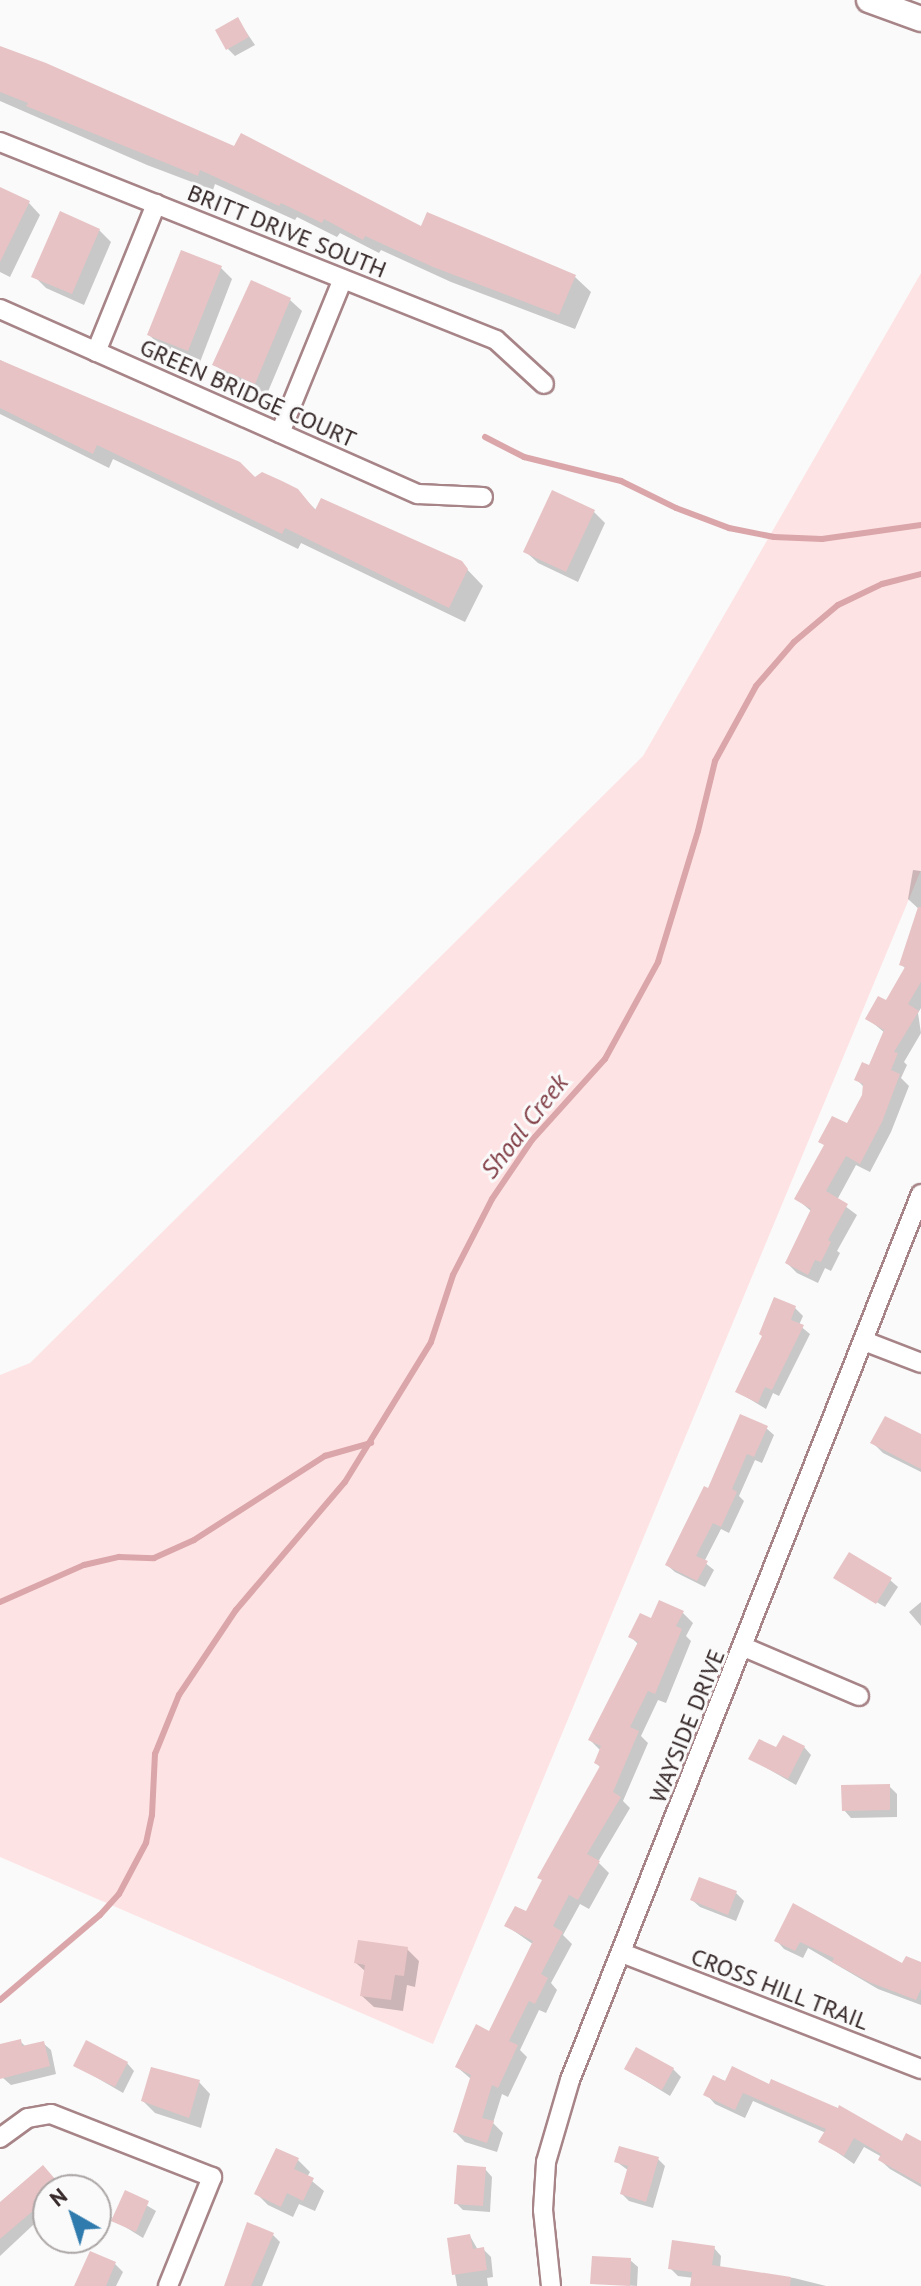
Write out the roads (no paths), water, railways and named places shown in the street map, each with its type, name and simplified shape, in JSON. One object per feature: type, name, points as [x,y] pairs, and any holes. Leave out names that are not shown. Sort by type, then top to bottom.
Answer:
[{"type":"street","points":[[869,0],[921,19]]},
{"type":"street","name":"BRITT DRIVE SOUTH","points":[[0,142],[496,340],[544,384]]},
{"type":"street","points":[[96,352],[156,204]]},
{"type":"street","points":[[280,433],[343,279]]},
{"type":"street","name":"GREEN BRIDGE COURT","points":[[0,309],[418,494],[483,497]]},
{"type":"street","name":"WAYSIDE DRIVE","points":[[551,2286],[543,2210],[546,2162],[570,2080],[921,1194]]},
{"type":"street","points":[[864,1341],[921,1363]]},
{"type":"street","points":[[744,1647],[859,1696]]},
{"type":"street","name":"CROSS HILL TRAIL","points":[[622,1953],[921,2069]]},
{"type":"street","points":[[0,2138],[28,2118],[51,2114],[212,2177],[168,2286]]},
{"type":"waterway","points":[[485,437],[524,457],[621,481],[676,508],[729,528],[774,537],[822,539],[921,525]]},
{"type":"waterway","name":"Shoal Creek","points":[[0,2000],[100,1915],[119,1894],[146,1843],[152,1815],[155,1754],[179,1695],[236,1610],[345,1482],[431,1342],[453,1275],[492,1199],[532,1140],[605,1059],[658,962],[698,831],[715,761],[756,686],[794,642],[838,605],[882,584],[921,574]]},
{"type":"waterway","name":"Shoal Creek","points":[[0,1602],[84,1565],[119,1557],[154,1558],[194,1540],[325,1456],[371,1443]]}]
